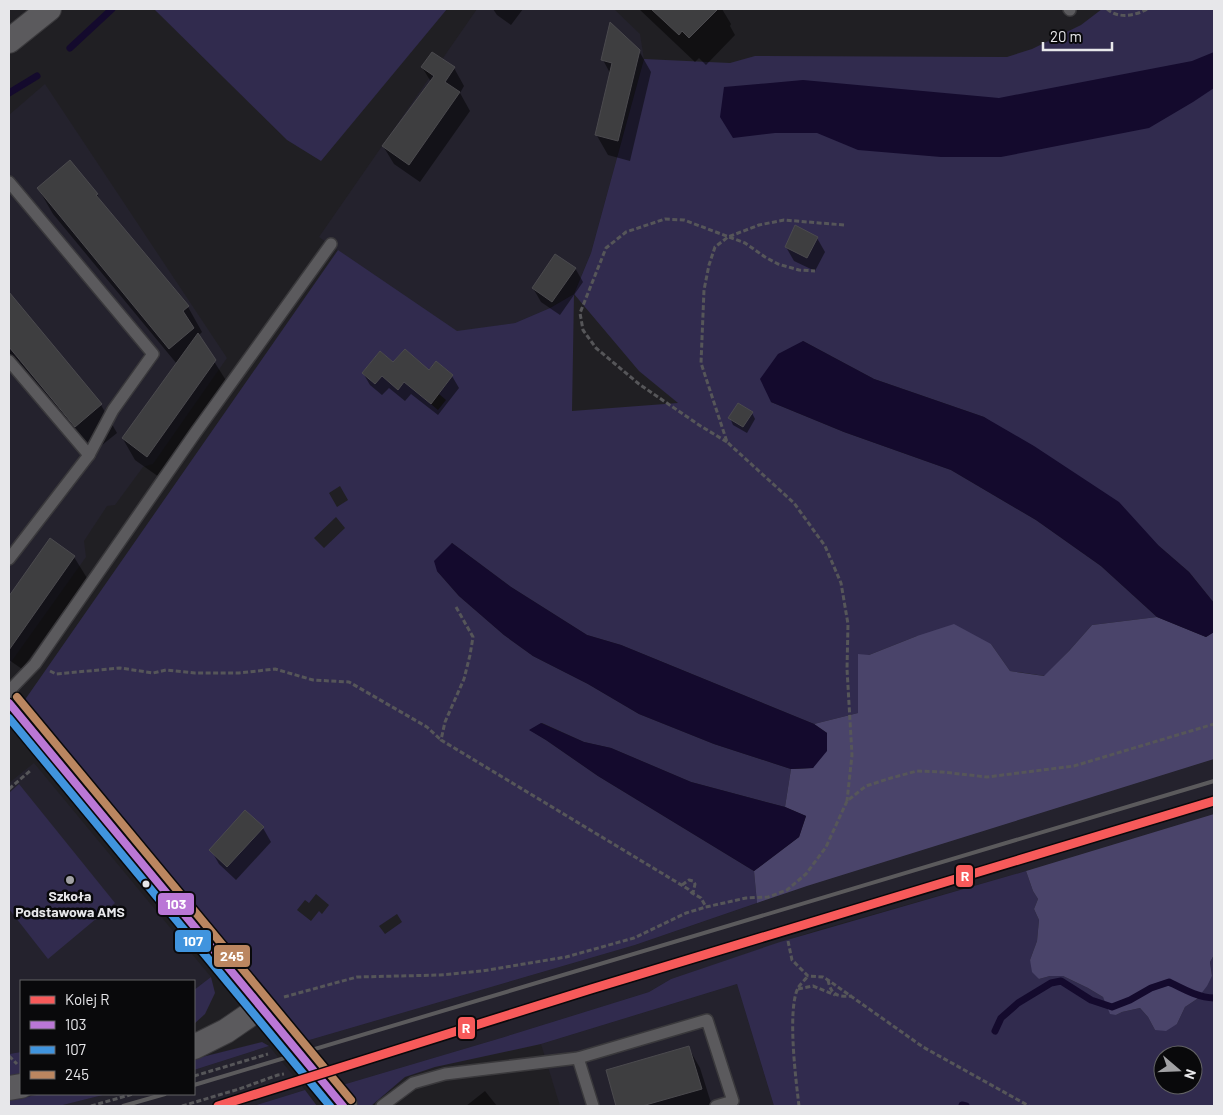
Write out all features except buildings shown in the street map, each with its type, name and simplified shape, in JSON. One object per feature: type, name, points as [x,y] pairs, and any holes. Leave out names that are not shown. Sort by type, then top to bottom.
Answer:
[{"type":"street","points":[[11,36],[49,9]]},
{"type":"street","points":[[9,703],[343,1106]]},
{"type":"street","points":[[195,1046],[226,1031],[261,1007]]},
{"type":"lane","points":[[9,182],[153,354],[114,410],[89,455],[9,559]]},
{"type":"lane","points":[[9,691],[35,664],[196,432],[331,244]]},
{"type":"lane","points":[[9,360],[89,455]]},
{"type":"lane","points":[[382,1106],[413,1083],[445,1074],[578,1058],[707,1020],[733,1101],[716,1106]]},
{"type":"lane","points":[[578,1058],[593,1106]]},
{"type":"path","points":[[1107,9],[1111,13],[1122,16],[1136,14],[1147,9]]},
{"type":"path","points":[[261,1007],[276,1000],[357,977],[482,972],[566,957],[634,938],[686,913],[706,907],[746,898],[768,897],[787,890],[806,874],[826,847],[847,801],[852,755],[847,669],[848,624],[841,583],[825,546],[794,503],[727,442],[639,384],[596,348],[583,330],[580,313],[606,248],[626,232],[665,219],[684,220],[711,229],[746,243],[778,264],[799,270],[815,271]]},
{"type":"path","points":[[727,442],[701,363],[704,290],[715,247],[728,237],[759,225],[784,220],[844,225]]},
{"type":"path","points":[[441,740],[445,722],[464,679],[470,655],[472,637],[456,607]]},
{"type":"path","points":[[35,664],[56,674],[120,668],[153,673],[166,670],[195,673],[239,673],[275,670],[313,680],[348,682],[427,727],[441,740],[682,885],[701,898],[706,907]]},
{"type":"path","points":[[847,801],[866,786],[917,771],[988,777],[1074,766],[1214,724]]},
{"type":"path","points":[[9,789],[36,766]]},
{"type":"path","points":[[682,885],[689,880],[693,881],[695,884],[692,893]]},
{"type":"path","points":[[788,941],[792,960],[808,976],[823,977],[923,1047],[1029,1106]]},
{"type":"path","points":[[799,1106],[796,1082],[793,1009],[798,989],[808,976]]},
{"type":"path","points":[[828,980],[829,986],[835,995]]},
{"type":"path","points":[[798,989],[813,986],[840,997],[852,996]]},
{"type":"path","points":[[195,1076],[269,1053]]},
{"type":"path","points":[[182,1106],[278,1075],[288,1074]]},
{"type":"path","points":[[91,1106],[130,1095]]},
{"type":"shaded area","points":[[154,9],[447,9],[321,161],[287,140]]},
{"type":"shaded area","points":[[477,9],[614,9],[640,34],[644,59],[591,253],[574,294],[550,308],[515,323],[457,332],[412,303],[319,237]]},
{"type":"shaded area","points":[[1102,9],[1214,9],[1214,603],[1189,572],[1159,546],[984,417],[874,379],[803,341],[771,402],[844,432],[951,470],[1036,520],[1101,566],[1157,617],[1092,625],[1045,676],[1010,671],[991,644],[917,636],[869,655],[858,713],[814,724],[621,645],[587,635],[511,587],[452,543],[437,571],[459,596],[504,635],[533,656],[588,684],[639,714],[714,744],[791,769],[785,807],[691,782],[611,748],[584,742],[542,723],[530,730],[598,776],[754,871],[757,903],[635,945],[306,1041],[22,704],[338,250],[457,331],[515,323],[550,308],[574,294],[591,253],[644,59],[730,63],[755,56],[1007,57],[1032,49],[1081,25]],"holes":[[[574,294],[639,371],[678,403],[572,411]],[[405,349],[420,362],[398,389],[382,376],[375,384],[362,373],[380,351],[393,362]],[[436,361],[453,375],[439,394],[446,400],[438,410],[413,389]],[[340,486],[348,500],[337,507],[329,493]],[[336,517],[345,528],[324,548],[314,538]],[[316,894],[329,905],[322,914],[319,911],[311,921],[297,910],[305,900],[309,903]],[[397,914],[402,922],[385,934],[379,926]]]},
{"type":"shaded area","points":[[1214,52],[1214,88],[1149,128],[1001,157],[941,157],[858,150],[817,133],[775,133],[733,138],[720,117],[724,87],[803,80],[999,98],[1192,61]]},
{"type":"shaded area","points":[[45,84],[227,358],[153,464],[143,467],[115,505],[107,506],[84,541],[86,557],[9,665],[9,115]]},
{"type":"shaded area","points":[[803,341],[874,379],[984,417],[1034,446],[1119,502],[1159,546],[1189,572],[1214,603],[1214,632],[1206,637],[1157,617],[1101,566],[1036,520],[951,470],[844,432],[771,402],[760,379],[778,354]]},
{"type":"shaded area","points":[[452,543],[511,587],[587,635],[621,645],[814,724],[827,733],[827,751],[813,768],[791,769],[714,744],[639,714],[588,684],[533,656],[504,635],[459,596],[437,571],[434,561]]},
{"type":"shaded area","points":[[1157,617],[1206,637],[1214,632],[1214,759],[757,903],[754,871],[799,837],[806,816],[785,807],[791,769],[813,768],[827,733],[814,724],[858,713],[858,654],[869,655],[954,624],[991,644],[1010,671],[1044,676],[1092,625]]},
{"type":"shaded area","points":[[541,723],[584,742],[611,748],[691,782],[785,807],[806,816],[799,837],[754,871],[598,776],[529,730]]},
{"type":"shaded area","points":[[1214,759],[1214,814],[1026,871],[815,931],[671,979],[649,992],[501,1038],[339,1086],[306,1041],[635,945],[807,886]]},
{"type":"shaded area","name":"Szkoła Podstawowa AMS","points":[[34,763],[211,977],[195,989],[195,980],[20,980],[20,1052],[9,1054],[9,783]]},
{"type":"shaded area","points":[[19,784],[115,903],[48,959],[9,909],[9,793]]},
{"type":"shaded area","points":[[1214,814],[1214,955],[1210,962],[1212,976],[1197,999],[1185,1007],[1177,1024],[1166,1031],[1155,1030],[1148,1017],[1140,1008],[1116,1015],[1110,1014],[1103,997],[1088,988],[1063,976],[1050,976],[1039,979],[1032,972],[1030,960],[1037,941],[1039,920],[1034,909],[1038,899],[1026,871]]},
{"type":"shaded area","points":[[1026,871],[1038,899],[1034,909],[1039,920],[1037,941],[1030,960],[1039,979],[1050,976],[1063,976],[1103,997],[1116,1015],[1140,1008],[1148,1017],[1155,1030],[1177,1024],[1185,1007],[1197,999],[1212,976],[1210,962],[1214,955],[1214,1106],[774,1106],[737,984],[541,1044],[435,1067],[405,1077],[371,1106],[358,1106],[339,1086],[649,992],[671,979],[780,942]]},
{"type":"shaded area","points":[[211,977],[215,993],[205,1014],[195,1023],[195,989]]},
{"type":"shaded area","points":[[737,984],[774,1106],[560,1106],[541,1044]]},
{"type":"shaded area","points":[[262,1042],[269,1046],[195,1070],[195,1059]]},
{"type":"shaded area","points":[[269,1046],[305,1090],[253,1106],[59,1106],[103,1095],[195,1095],[195,1070]]},
{"type":"shaded area","points":[[20,1052],[20,1078],[9,1080],[9,1054]]},
{"type":"shaded area","points":[[305,1090],[317,1106],[253,1106]]},
{"type":"shaded area","points":[[36,1095],[103,1095],[59,1106],[9,1106],[9,1100]]},
{"type":"waterway","points":[[70,48],[112,9]]},
{"type":"waterway","points":[[9,93],[37,76]]},
{"type":"waterway","points":[[995,1031],[1001,1018],[1018,1003],[1051,983],[1061,981],[1091,1000],[1112,1007],[1130,1000],[1151,988],[1169,982],[1197,995],[1214,998]]},
{"type":"waterway","points":[[962,1105],[966,1106]]},
{"type":"railway","points":[[195,1085],[1214,781]]},
{"type":"railway","points":[[123,1106],[162,1095]]},
{"type":"rail line","name":"R","points":[[218,1106],[591,989],[1214,801]]},
{"type":"transit line","name":"245","points":[[17,697],[351,1100]]},
{"type":"transit line","name":"103","points":[[9,703],[343,1106]]},
{"type":"transit line","name":"107","points":[[9,718],[330,1106]]},
{"type":"place","name":"Szkoła Podstawowa AMS","points":[[70,880]]}]
